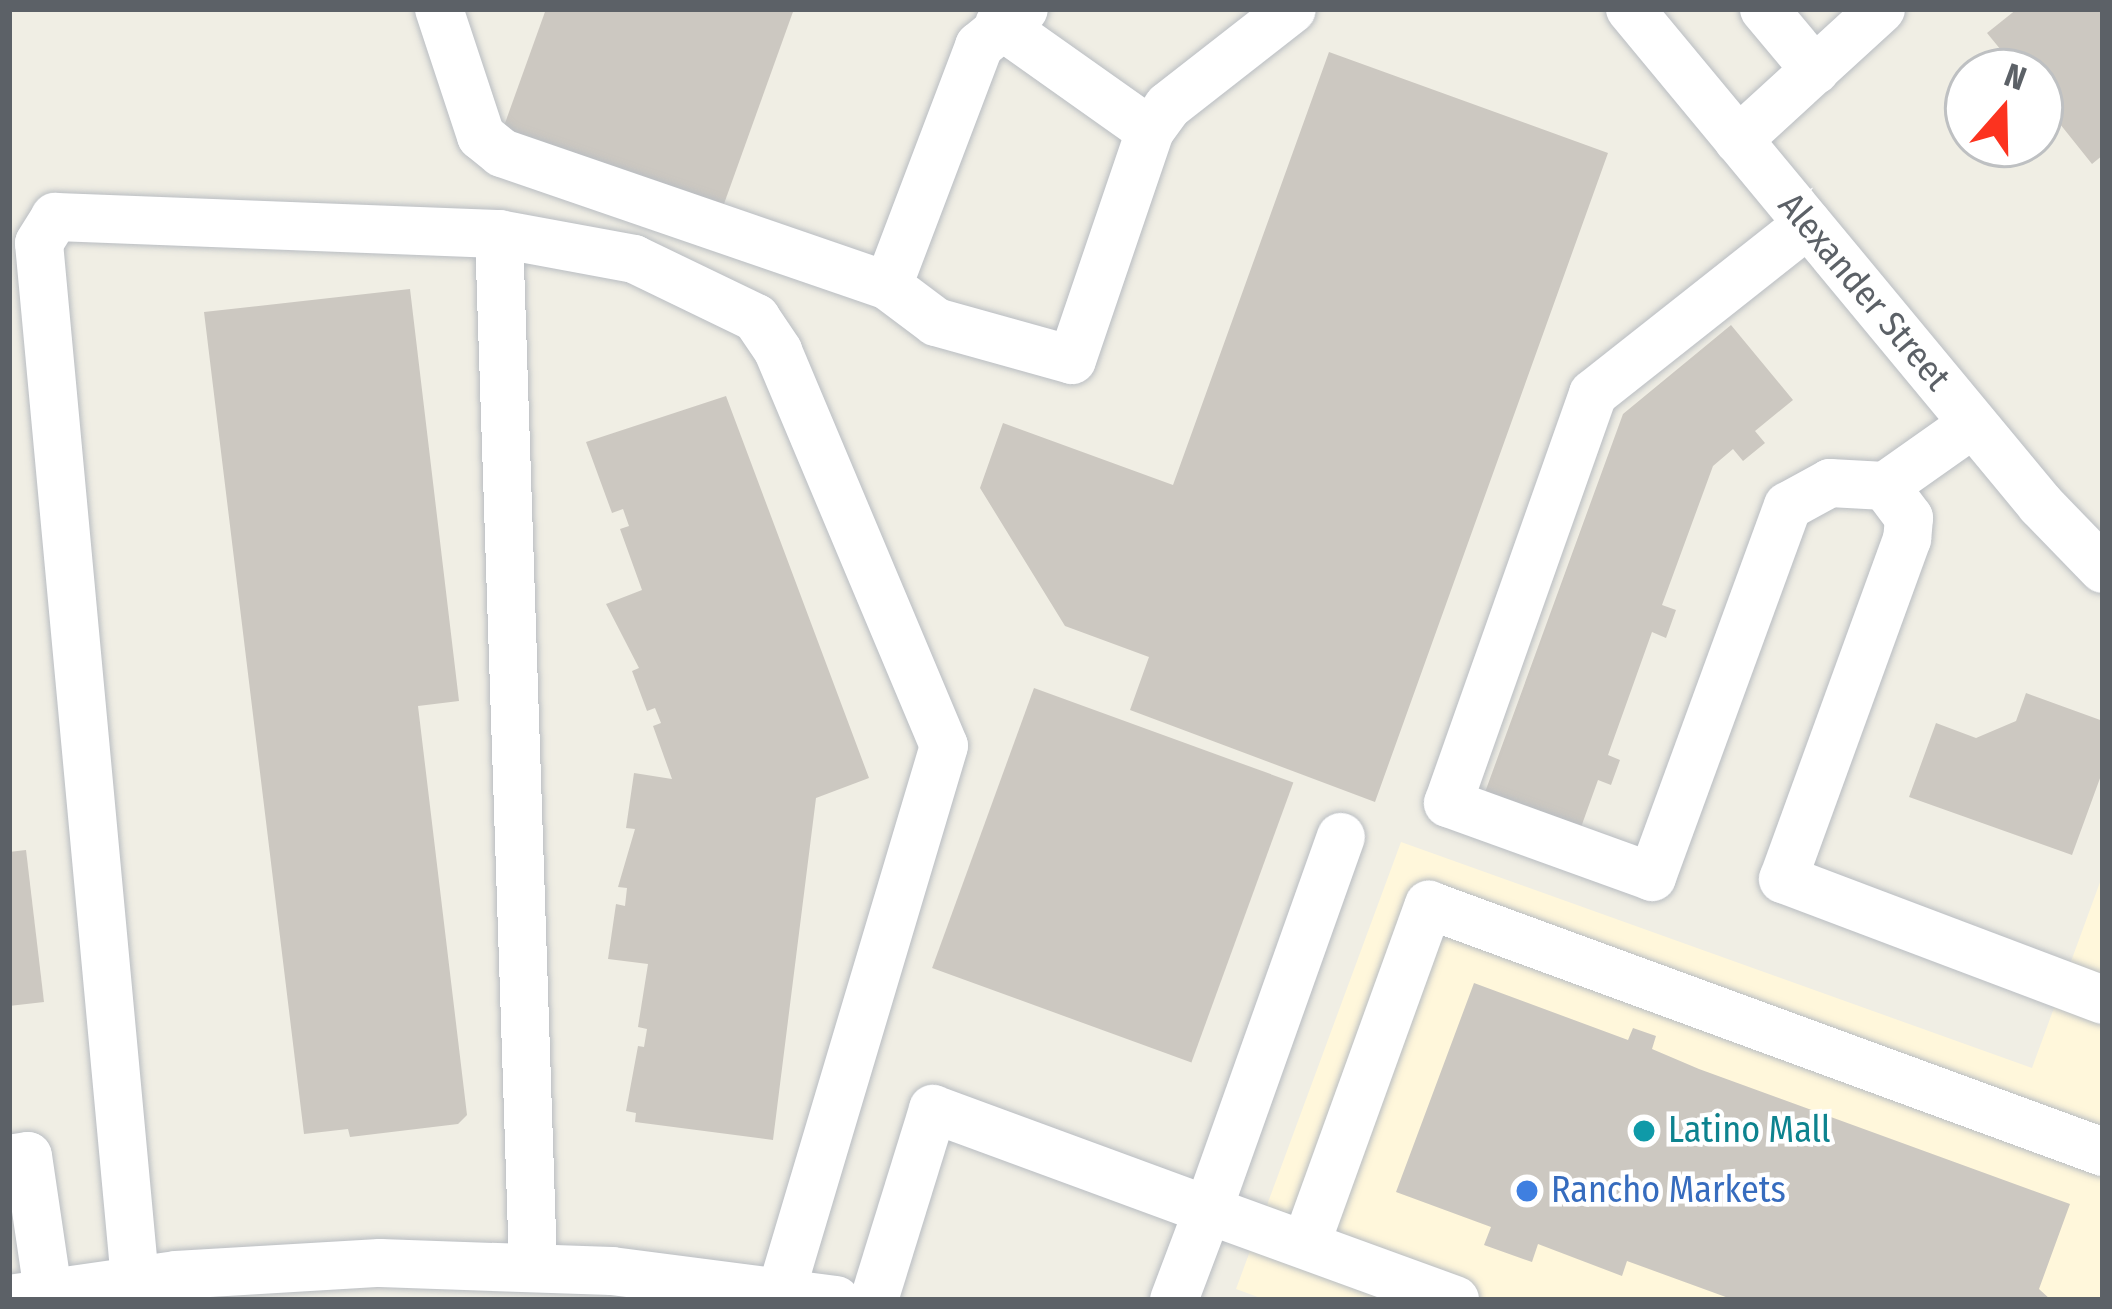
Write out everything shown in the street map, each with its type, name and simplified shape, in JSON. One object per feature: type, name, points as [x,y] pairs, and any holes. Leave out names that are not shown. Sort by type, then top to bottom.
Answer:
[{"type":"street","points":[[440,9],[481,136],[502,154],[888,286],[936,322],[1072,360],[1150,131],[1168,106],[1292,9]]},
{"type":"street","name":"Alexander Street","points":[[1630,9],[1973,424],[2103,569]]},
{"type":"street","points":[[1764,9],[1815,70]]},
{"type":"street","points":[[1738,140],[1881,9]]},
{"type":"street","points":[[888,286],[962,83],[1012,16],[1150,131]]},
{"type":"street","points":[[135,1280],[39,243],[55,218],[499,234],[634,259],[756,318],[778,351],[944,746],[781,1292]]},
{"type":"street","points":[[1808,224],[1593,394],[1448,803],[1652,877],[1788,506],[1830,483],[1885,486],[1973,424]]},
{"type":"street","points":[[499,234],[533,1266]]},
{"type":"street","points":[[1885,486],[1909,518],[1907,539],[1783,879],[2103,1000]]},
{"type":"street","points":[[1174,1300],[1341,837]]},
{"type":"street","points":[[1306,1244],[1429,905],[2103,1152]]},
{"type":"street","points":[[874,1300],[933,1109],[1455,1300]]},
{"type":"street","points":[[9,1159],[28,1156],[23,1297],[135,1280],[215,1286],[470,1282],[533,1266],[836,1300]]},
{"type":"shaded area","points":[[1401,842],[2032,1068],[2103,874],[2103,1300],[1266,1300],[1236,1289]]},
{"type":"building","points":[[546,9],[794,9],[720,215],[500,137]]},
{"type":"building","points":[[2017,9],[2103,9],[2103,155],[2092,164],[2064,129],[2064,48],[1999,48],[1987,33]]},
{"type":"building","points":[[1329,52],[1608,153],[1375,802],[1130,710],[1149,657],[1065,626],[980,488],[1003,423],[1173,485]]},
{"type":"building","points":[[410,289],[459,701],[418,706],[467,1115],[458,1124],[350,1137],[348,1129],[304,1134],[204,312]]},
{"type":"building","points":[[1731,325],[1793,400],[1755,431],[1765,443],[1743,461],[1733,449],[1713,466],[1662,605],[1676,610],[1666,638],[1652,632],[1608,755],[1620,760],[1611,785],[1598,780],[1580,830],[1484,795],[1623,414]]},
{"type":"building","points":[[726,396],[869,778],[816,798],[773,1140],[635,1122],[636,1113],[626,1111],[638,1046],[644,1047],[647,1029],[638,1027],[648,964],[608,959],[616,904],[625,906],[627,888],[618,887],[635,829],[626,828],[634,773],[672,779],[653,726],[661,723],[655,708],[647,711],[632,671],[639,668],[606,604],[642,590],[620,529],[629,526],[623,509],[612,513],[586,442]]},
{"type":"building","points":[[1034,688],[1293,782],[1191,1062],[932,968]]},
{"type":"building","points":[[2026,693],[2103,721],[2103,770],[2072,855],[1909,797],[1936,723],[1976,738],[2016,721]]},
{"type":"building","points":[[26,850],[44,1002],[9,1006],[9,852]]},
{"type":"building","name":"Latino Mall","points":[[1474,983],[1628,1040],[1633,1028],[1656,1036],[1652,1049],[1699,1069],[2070,1204],[2039,1289],[2051,1300],[1734,1300],[1627,1261],[1622,1276],[1538,1244],[1532,1262],[1484,1245],[1491,1227],[1396,1192]]},
{"type":"place","name":"Latino Mall","points":[[1644,1131]]},
{"type":"place","name":"Rancho Markets","points":[[1527,1191]]}]
